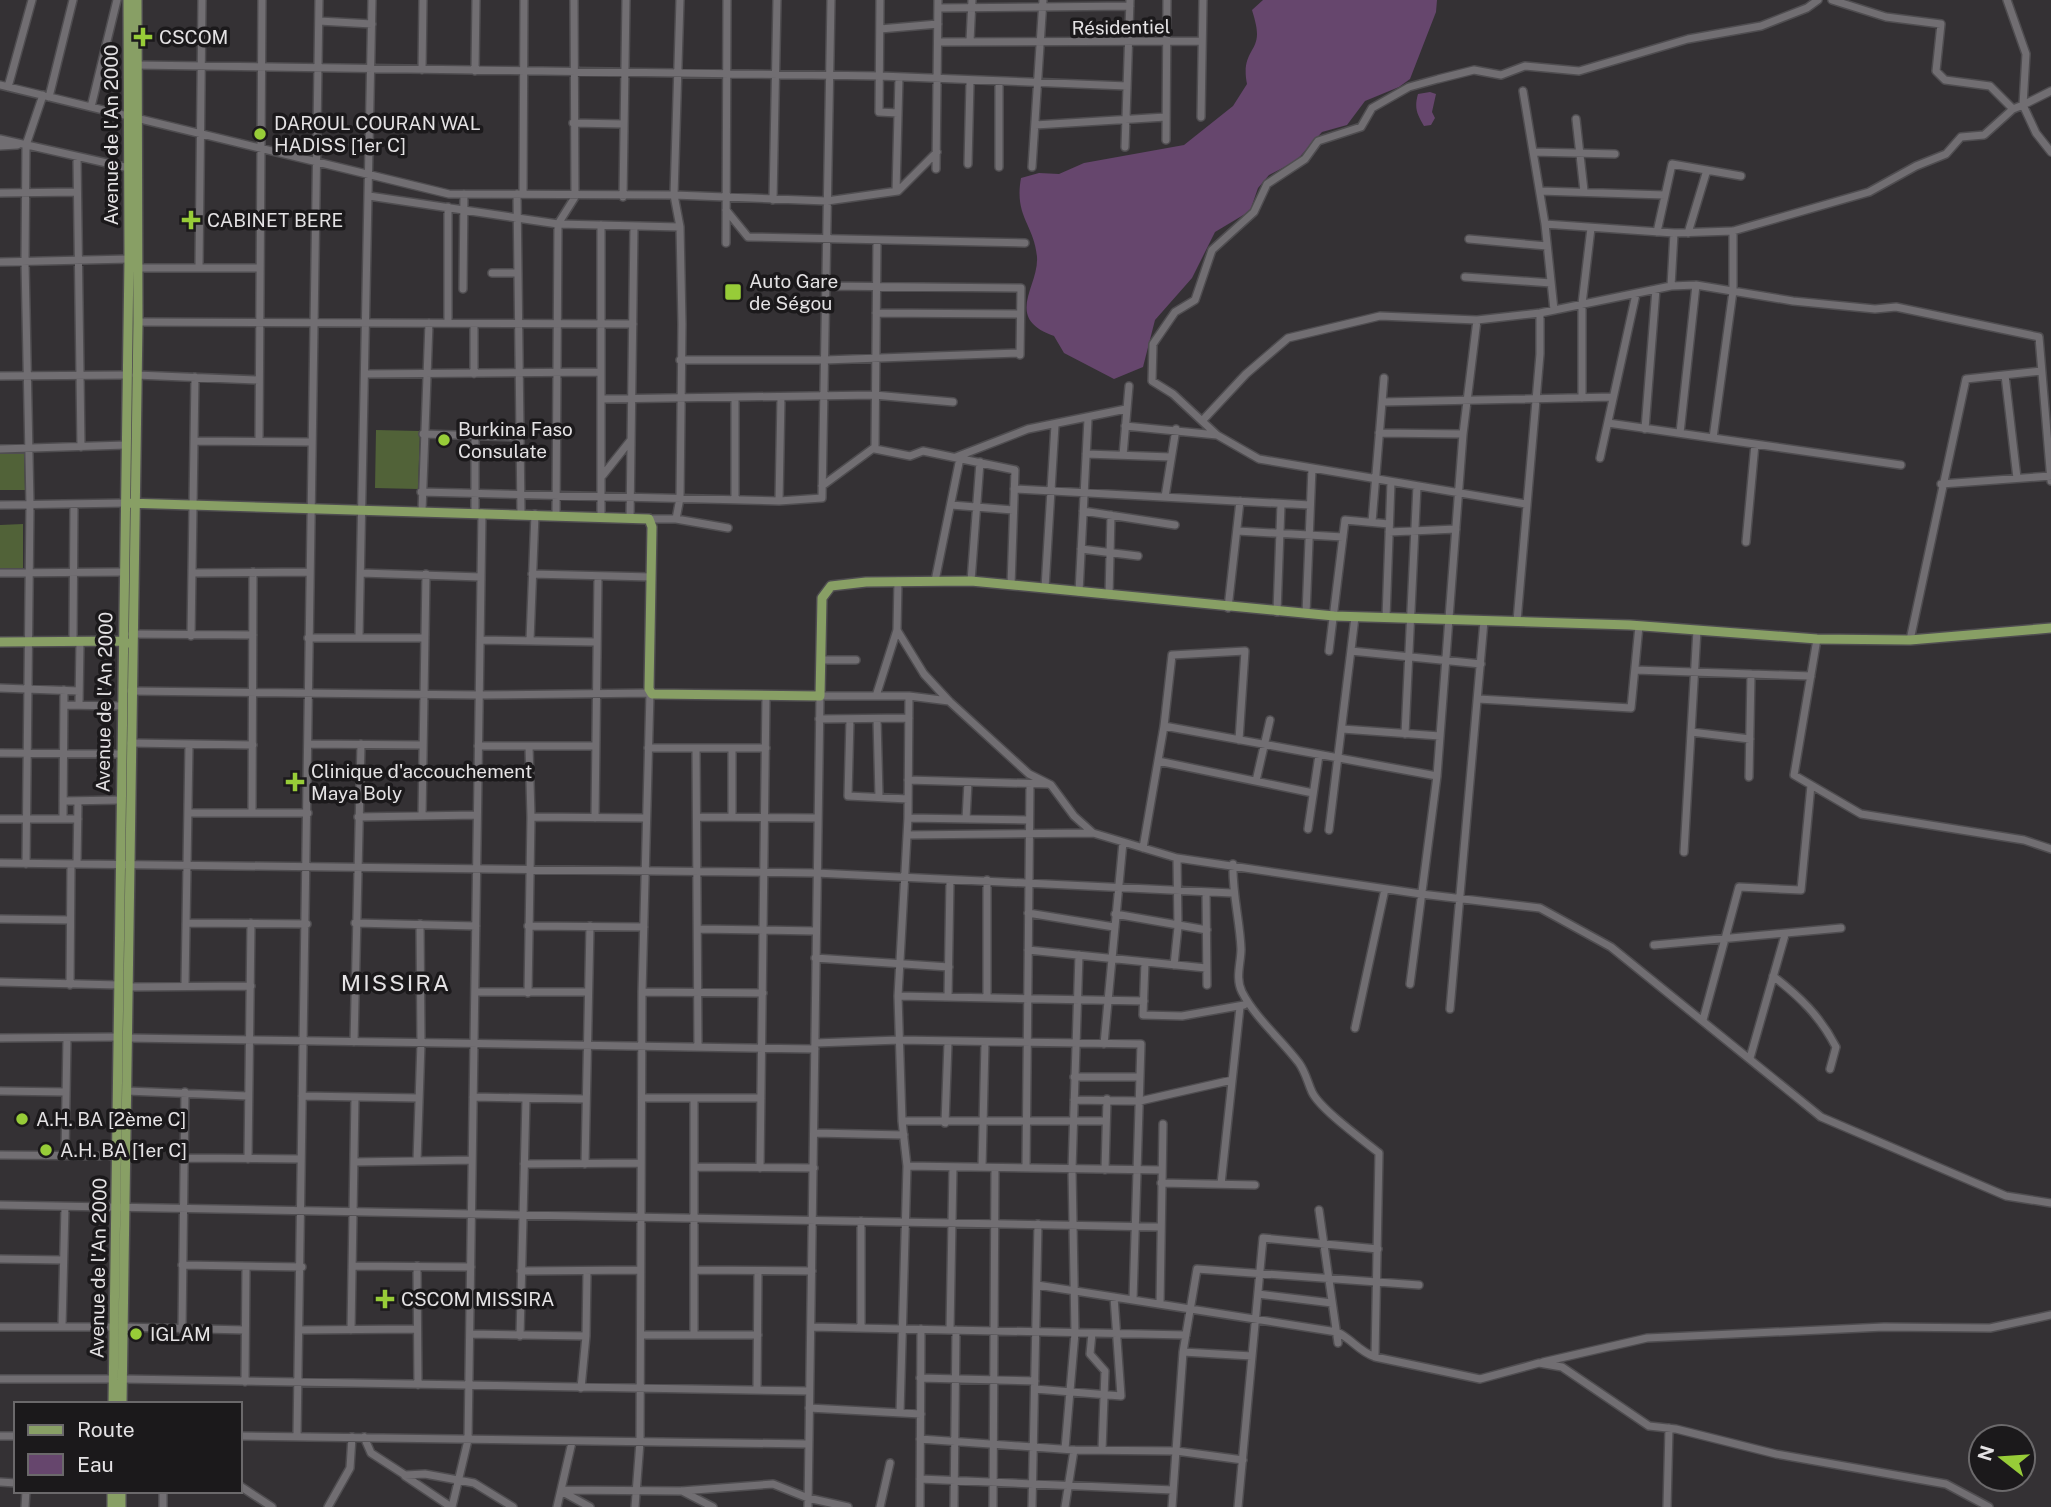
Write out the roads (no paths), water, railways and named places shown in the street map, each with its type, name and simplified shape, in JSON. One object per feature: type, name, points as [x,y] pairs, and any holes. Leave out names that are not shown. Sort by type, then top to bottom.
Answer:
[{"type":"main road","name":"Avenue de l'An 2000","points":[[124,865],[120,800],[124,572],[130,503],[126,445],[138,322],[134,117],[128,0]]},
{"type":"main road","name":"Avenue de l'An 2000","points":[[122,1207],[118,1156],[132,646],[128,168],[134,117],[137,0]]},
{"type":"main road","points":[[130,503],[649,519],[652,527],[650,693],[820,696],[822,597],[831,586],[898,581],[971,581],[1228,608],[1334,616],[1639,626],[1817,639],[1910,640],[2051,628]]},
{"type":"main road","points":[[0,642],[122,641],[132,646]]},
{"type":"main road","name":"Avenue de l'An 2000","points":[[122,1402],[118,1379],[127,1091],[123,1037]]},
{"type":"main road","name":"Avenue de l'An 2000","points":[[113,1402],[118,1379]]},
{"type":"street","points":[[32,0],[4,86],[200,132],[369,177],[449,194],[575,197],[674,195],[827,201],[896,191],[937,152]]},
{"type":"street","points":[[26,864],[30,505],[24,262],[26,145],[46,96],[73,0]]},
{"type":"street","points":[[91,107],[117,0]]},
{"type":"street","points":[[199,268],[202,0]]},
{"type":"street","points":[[259,441],[262,0]]},
{"type":"street","points":[[297,1436],[303,1209],[302,1040],[308,867],[308,638],[319,0]]},
{"type":"street","points":[[359,637],[372,0]]},
{"type":"street","points":[[422,70],[423,0]]},
{"type":"street","points":[[475,71],[476,0]]},
{"type":"street","points":[[521,514],[517,217],[520,194],[524,0]]},
{"type":"street","points":[[555,515],[558,223],[575,197],[574,0]]},
{"type":"street","points":[[622,197],[626,0]]},
{"type":"street","points":[[676,519],[680,498],[680,227],[674,195],[680,0]]},
{"type":"street","points":[[726,243],[727,0]]},
{"type":"street","points":[[773,200],[777,0]]},
{"type":"street","points":[[421,492],[779,502],[822,498],[831,0]]},
{"type":"street","points":[[880,0],[879,112],[898,113]]},
{"type":"street","points":[[1166,140],[1167,0]]},
{"type":"street","points":[[1201,117],[1203,0]]},
{"type":"street","points":[[1526,504],[1259,459],[1217,435],[1173,394],[1152,381],[1153,344],[1175,312],[1195,300],[1212,250],[1254,212],[1267,184],[1305,159],[1318,141],[1361,127],[1372,108],[1409,87],[1474,70],[1501,75],[1525,66],[1579,71],[1688,39],[1761,26],[1807,8],[1818,0]]},
{"type":"street","points":[[1832,0],[1886,17],[1941,24],[1936,71],[1945,80],[1990,86],[2013,109]]},
{"type":"street","points":[[2007,0],[2026,54],[2023,105],[2036,132],[2051,152]]},
{"type":"street","points":[[970,41],[972,3]]},
{"type":"street","points":[[1032,167],[1043,3]]},
{"type":"street","points":[[936,169],[938,4],[1130,3],[1125,148]]},
{"type":"street","points":[[319,21],[372,24]]},
{"type":"street","points":[[880,29],[938,24]]},
{"type":"street","name":"Résidentiel","points":[[939,42],[1040,44],[1202,41]]},
{"type":"street","points":[[136,65],[880,76],[1037,85],[1127,86]]},
{"type":"street","points":[[896,191],[899,77]]},
{"type":"street","points":[[968,164],[970,82]]},
{"type":"street","points":[[999,83],[999,167]]},
{"type":"street","points":[[1523,91],[1545,224],[1554,310]]},
{"type":"street","points":[[1545,224],[1674,233],[1733,231],[1869,192],[1916,166],[1946,154],[1961,137],[1984,135],[2013,109],[2051,92]]},
{"type":"street","points":[[1035,125],[1166,117]]},
{"type":"street","points":[[1576,118],[1584,191]]},
{"type":"street","points":[[573,123],[623,124]]},
{"type":"street","points":[[0,139],[128,168]]},
{"type":"street","points":[[0,146],[26,145]]},
{"type":"street","points":[[1533,152],[1615,154]]},
{"type":"street","points":[[76,158],[81,447]]},
{"type":"street","points":[[1657,232],[1672,164],[1741,176]]},
{"type":"street","points":[[1688,233],[1707,170]]},
{"type":"street","points":[[1540,191],[1665,195]]},
{"type":"street","points":[[0,193],[77,192]]},
{"type":"street","points":[[463,289],[464,194]]},
{"type":"street","points":[[369,196],[558,223],[680,227]]},
{"type":"street","points":[[447,323],[448,208]]},
{"type":"street","points":[[726,210],[748,237],[1025,243]]},
{"type":"street","points":[[601,225],[601,518]]},
{"type":"street","points":[[630,519],[634,226]]},
{"type":"street","points":[[1582,398],[1582,304],[1591,228]]},
{"type":"street","points":[[1713,438],[1733,291],[1733,231]]},
{"type":"street","points":[[1671,286],[1674,233]]},
{"type":"street","points":[[1469,239],[1547,246]]},
{"type":"street","points":[[874,449],[877,241]]},
{"type":"street","points":[[0,262],[129,259]]},
{"type":"street","points":[[137,268],[260,268]]},
{"type":"street","points":[[492,274],[518,273]]},
{"type":"street","points":[[1465,277],[1551,283]]},
{"type":"street","points":[[1202,421],[1246,374],[1288,338],[1380,316],[1477,320],[1540,313],[1671,286],[1696,285],[1793,301],[1875,309],[1896,307],[2039,337],[2041,371],[2049,414],[2051,478],[1941,484]]},
{"type":"street","points":[[1680,433],[1696,285]]},
{"type":"street","points":[[680,360],[825,360],[1020,355],[1021,288],[826,286]]},
{"type":"street","points":[[1645,429],[1656,289]]},
{"type":"street","points":[[1600,458],[1636,294]]},
{"type":"street","points":[[876,313],[1020,314]]},
{"type":"street","points":[[1517,621],[1540,313]]},
{"type":"street","points":[[1410,984],[1437,776],[1463,434],[1477,320]]},
{"type":"street","points":[[138,322],[633,324]]},
{"type":"street","points":[[422,511],[422,434],[429,323]]},
{"type":"street","points":[[474,324],[474,374]]},
{"type":"street","points":[[1910,640],[1941,484],[1966,379],[2041,371]]},
{"type":"street","points":[[365,374],[601,372]]},
{"type":"street","points":[[0,376],[131,375],[259,380]]},
{"type":"street","points":[[2005,375],[2017,478]]},
{"type":"street","points":[[191,636],[195,377]]},
{"type":"street","points":[[1372,522],[1384,378]]},
{"type":"street","points":[[1123,455],[1129,386]]},
{"type":"street","points":[[602,399],[874,396],[953,402]]},
{"type":"street","points":[[735,397],[736,499]]},
{"type":"street","points":[[779,502],[780,397]]},
{"type":"street","points":[[1382,402],[1613,397]]},
{"type":"street","points":[[958,458],[1028,429],[1088,419],[1126,409]]},
{"type":"street","points":[[1079,592],[1088,419]]},
{"type":"street","points":[[1608,423],[1901,465]]},
{"type":"street","points":[[1045,588],[1055,425]]},
{"type":"street","points":[[1125,426],[1217,435]]},
{"type":"street","points":[[1164,497],[1175,429]]},
{"type":"street","points":[[1379,433],[1463,434]]},
{"type":"street","points":[[422,434],[520,437]]},
{"type":"street","points":[[364,1437],[371,1453],[451,1507],[468,1440],[481,577],[475,493],[475,435]]},
{"type":"street","points":[[602,476],[631,440]]},
{"type":"street","points":[[194,441],[311,442]]},
{"type":"street","points":[[1746,542],[1755,444]]},
{"type":"street","points":[[0,449],[126,445]]},
{"type":"street","points":[[822,486],[874,449],[910,456],[923,451],[1015,470],[1011,585]]},
{"type":"street","points":[[1086,454],[1171,457]]},
{"type":"street","points":[[935,580],[958,458]]},
{"type":"street","points":[[971,581],[980,462]]},
{"type":"street","points":[[1306,614],[1312,468]]},
{"type":"street","points":[[1386,618],[1391,482]]},
{"type":"street","points":[[1405,734],[1417,485]]},
{"type":"street","points":[[1014,489],[1310,505]]},
{"type":"street","points":[[1228,608],[1240,501]]},
{"type":"street","points":[[0,505],[130,503]]},
{"type":"street","points":[[1277,612],[1281,503]]},
{"type":"street","points":[[74,504],[79,704]]},
{"type":"street","points":[[951,505],[1013,510]]},
{"type":"street","points":[[1083,511],[1175,524]]},
{"type":"street","points":[[530,640],[535,514]]},
{"type":"street","points":[[1109,595],[1111,515]]},
{"type":"street","points":[[649,519],[676,519],[728,528]]},
{"type":"street","points":[[1329,651],[1345,520],[1372,522],[1389,528],[1415,531],[1456,529]]},
{"type":"street","points":[[1237,531],[1343,537]]},
{"type":"street","points":[[1081,549],[1138,556]]},
{"type":"street","points":[[0,573],[124,572]]},
{"type":"street","points":[[252,813],[253,572]]},
{"type":"street","points":[[192,573],[309,572]]},
{"type":"street","points":[[360,573],[481,577]]},
{"type":"street","points":[[422,816],[426,574]]},
{"type":"street","points":[[533,574],[651,577]]},
{"type":"street","points":[[595,818],[594,693],[598,577]]},
{"type":"street","points":[[876,696],[897,630],[898,581]]},
{"type":"street","points":[[1329,830],[1355,617]]},
{"type":"street","points":[[1450,1009],[1485,621]]},
{"type":"street","points":[[1478,699],[1631,708],[1639,626]]},
{"type":"street","points":[[897,630],[924,674],[949,701],[1029,774],[1051,785],[1074,816],[1093,833]]},
{"type":"street","points":[[1684,852],[1697,630]]},
{"type":"street","points":[[132,634],[253,635]]},
{"type":"street","points":[[308,638],[425,638]]},
{"type":"street","points":[[1817,639],[1794,775],[1861,814],[2024,840],[2051,849]]},
{"type":"street","points":[[480,640],[596,642]]},
{"type":"street","points":[[1143,848],[1164,726],[1172,655],[1245,651],[1239,740]]},
{"type":"street","points":[[1351,651],[1481,664]]},
{"type":"street","points":[[822,660],[856,660]]},
{"type":"street","points":[[1635,670],[1811,676]]},
{"type":"street","points":[[1749,777],[1751,674]]},
{"type":"street","points":[[0,688],[79,691]]},
{"type":"street","points":[[63,819],[64,690]]},
{"type":"street","points":[[131,691],[308,691],[424,695],[650,693],[642,992],[642,1335],[640,1442],[635,1507]]},
{"type":"street","points":[[760,1168],[766,696]]},
{"type":"street","points":[[808,1507],[820,696],[909,696],[949,701]]},
{"type":"street","points":[[900,1413],[907,1166],[902,1121],[898,996],[908,818],[909,696]]},
{"type":"street","points":[[65,705],[122,706]]},
{"type":"street","points":[[819,719],[909,718]]},
{"type":"street","points":[[850,719],[848,796],[908,799]]},
{"type":"street","points":[[877,719],[879,796]]},
{"type":"street","points":[[1256,781],[1270,720]]},
{"type":"street","points":[[1164,726],[1437,776]]},
{"type":"street","points":[[1342,729],[1440,736]]},
{"type":"street","points":[[1691,732],[1750,739]]},
{"type":"street","points":[[131,743],[253,744]]},
{"type":"street","points":[[308,744],[423,745]]},
{"type":"street","points":[[354,1042],[356,867],[361,744]]},
{"type":"street","points":[[185,986],[189,745]]},
{"type":"street","points":[[528,993],[531,870],[529,746]]},
{"type":"street","points":[[478,747],[594,746]]},
{"type":"street","points":[[648,748],[766,748]]},
{"type":"street","points":[[696,749],[699,817],[698,1047]]},
{"type":"street","points":[[732,749],[732,817]]},
{"type":"street","points":[[0,753],[122,754]]},
{"type":"street","points":[[1308,829],[1319,755]]},
{"type":"street","points":[[1158,761],[1313,793]]},
{"type":"street","points":[[908,780],[1051,785]]},
{"type":"street","points":[[966,819],[968,782]]},
{"type":"street","points":[[1026,1168],[1030,784]]},
{"type":"street","points":[[1703,1020],[1739,887],[1801,890],[1811,785]]},
{"type":"street","points":[[63,801],[120,800]]},
{"type":"street","points":[[70,985],[70,920],[78,801]]},
{"type":"street","points":[[188,813],[308,813]]},
{"type":"street","points":[[358,817],[477,815]]},
{"type":"street","points":[[531,817],[645,818]]},
{"type":"street","points":[[699,817],[817,818]]},
{"type":"street","points":[[908,818],[1029,820]]},
{"type":"street","points":[[0,819],[78,819]]},
{"type":"street","points":[[907,835],[1029,836],[1093,833],[1177,858],[1233,864],[1421,894],[1539,908],[1611,947],[1821,1117],[2006,1196],[2051,1203]]},
{"type":"street","points":[[1104,1044],[1123,842]]},
{"type":"street","points":[[1174,965],[1178,927],[1177,858]]},
{"type":"street","points":[[0,863],[816,873],[1232,893]]},
{"type":"street","points":[[1233,864],[1232,893],[1241,949],[1238,978],[1242,992],[1265,1025],[1298,1061],[1309,1077],[1312,1093],[1338,1120],[1379,1153],[1375,1357]]},
{"type":"street","points":[[948,996],[950,880]]},
{"type":"street","points":[[987,880],[987,997]]},
{"type":"street","points":[[1355,1028],[1385,889]]},
{"type":"street","points":[[1206,892],[1207,985]]},
{"type":"street","points":[[1028,913],[1114,927]]},
{"type":"street","points":[[1115,915],[1207,930]]},
{"type":"street","points":[[0,919],[70,920]]},
{"type":"street","points":[[186,923],[307,924]]},
{"type":"street","points":[[248,1159],[251,923]]},
{"type":"street","points":[[355,923],[476,926]]},
{"type":"street","points":[[417,1161],[421,1043],[420,924]]},
{"type":"street","points":[[528,926],[644,927]]},
{"type":"street","points":[[585,1164],[590,926]]},
{"type":"street","points":[[1654,945],[1841,928]]},
{"type":"street","points":[[698,929],[815,931]]},
{"type":"street","points":[[1750,1058],[1785,935]]},
{"type":"street","points":[[1028,950],[1206,968]]},
{"type":"street","points":[[1065,1449],[1075,1333],[1072,1122],[1079,955]]},
{"type":"street","points":[[815,958],[948,967]]},
{"type":"street","points":[[1145,962],[1143,1015],[1182,1016],[1240,1007],[1251,1002]]},
{"type":"street","points":[[1773,976],[1805,1001],[1822,1020],[1836,1047],[1830,1069]]},
{"type":"street","points":[[0,982],[251,986]]},
{"type":"street","points":[[475,992],[587,992]]},
{"type":"street","points":[[642,992],[763,993]]},
{"type":"street","points":[[898,996],[1144,1001]]},
{"type":"street","points":[[1221,1184],[1240,1007]]},
{"type":"street","points":[[0,1038],[123,1037],[762,1048],[899,1040],[947,1043],[1141,1044],[1133,1300]]},
{"type":"street","points":[[65,1155],[67,1038]]},
{"type":"street","points":[[945,1123],[947,1043]]},
{"type":"street","points":[[982,1167],[985,1043]]},
{"type":"street","points":[[1074,1077],[1140,1077]]},
{"type":"street","points":[[1073,1100],[1140,1101],[1232,1080]]},
{"type":"street","points":[[0,1091],[66,1092]]},
{"type":"street","points":[[127,1091],[248,1096]]},
{"type":"street","points":[[182,1330],[185,1092]]},
{"type":"street","points":[[302,1096],[419,1098]]},
{"type":"street","points":[[351,1330],[355,1097]]},
{"type":"street","points":[[473,1097],[585,1099]]},
{"type":"street","points":[[643,1098],[761,1098]]},
{"type":"street","points":[[694,1098],[694,1335]]},
{"type":"street","points":[[520,1336],[526,1099]]},
{"type":"street","points":[[1105,1170],[1107,1100]]},
{"type":"street","points":[[902,1121],[1106,1121]]},
{"type":"street","points":[[1160,1304],[1163,1124]]},
{"type":"street","points":[[815,1133],[904,1135]]},
{"type":"street","points":[[0,1155],[118,1156]]},
{"type":"street","points":[[183,1158],[301,1159]]},
{"type":"street","points":[[354,1162],[472,1160]]},
{"type":"street","points":[[524,1164],[641,1163]]},
{"type":"street","points":[[907,1166],[1162,1170]]},
{"type":"street","points":[[694,1167],[814,1168]]},
{"type":"street","points":[[953,1167],[951,1222],[956,1379],[954,1507]]},
{"type":"street","points":[[993,1507],[995,1168]]},
{"type":"street","points":[[1161,1183],[1255,1185]]},
{"type":"street","points":[[0,1205],[641,1215],[1160,1227]]},
{"type":"street","points":[[62,1326],[65,1207]]},
{"type":"street","points":[[1319,1210],[1338,1343]]},
{"type":"street","points":[[861,1221],[861,1328]]},
{"type":"street","points":[[1032,1507],[1038,1224]]},
{"type":"street","points":[[1238,1507],[1263,1238],[1378,1249]]},
{"type":"street","points":[[0,1259],[63,1260]]},
{"type":"street","points":[[182,1265],[302,1267]]},
{"type":"street","points":[[352,1266],[471,1267]]},
{"type":"street","points":[[417,1266],[418,1385]]},
{"type":"street","points":[[245,1382],[246,1267]]},
{"type":"street","points":[[1172,1507],[1183,1352],[1197,1269],[1419,1285]]},
{"type":"street","points":[[521,1271],[640,1270]]},
{"type":"street","points":[[694,1270],[812,1271]]},
{"type":"street","points":[[757,1389],[758,1271]]},
{"type":"street","points":[[581,1388],[586,1336],[587,1272]]},
{"type":"street","points":[[1037,1284],[1337,1332],[1349,1338],[1362,1353],[1480,1379],[1647,1338],[1884,1326],[1990,1328],[2051,1315]]},
{"type":"street","points":[[1258,1294],[1332,1303]]},
{"type":"street","points":[[920,1378],[993,1380],[1072,1392],[1121,1396],[1114,1297]]},
{"type":"street","points":[[0,1327],[245,1330]]},
{"type":"street","points":[[811,1327],[1186,1335]]},
{"type":"street","points":[[300,1330],[417,1329]]},
{"type":"street","points":[[920,1507],[921,1329]]},
{"type":"street","points":[[1092,1333],[1090,1354],[1105,1371],[1102,1450]]},
{"type":"street","points":[[470,1334],[586,1336]]},
{"type":"street","points":[[642,1335],[758,1335]]},
{"type":"street","points":[[1183,1352],[1252,1356]]},
{"type":"street","points":[[1539,1363],[1562,1367],[1649,1426],[1670,1428],[1776,1454],[1946,1484],[1990,1507]]},
{"type":"street","points":[[1105,1371],[1119,1367]]},
{"type":"street","points":[[0,1379],[809,1391]]},
{"type":"street","points":[[809,1408],[920,1413]]},
{"type":"street","points":[[1667,1507],[1670,1428]]},
{"type":"street","points":[[242,1436],[808,1444]]},
{"type":"street","points":[[328,1507],[350,1468],[352,1437]]},
{"type":"street","points":[[920,1438],[1074,1450],[1176,1451],[1243,1460]]},
{"type":"street","points":[[557,1507],[572,1442]]},
{"type":"street","points":[[1065,1507],[1074,1450]]},
{"type":"street","points":[[880,1507],[890,1463]]},
{"type":"street","points":[[405,1475],[425,1474],[474,1483],[513,1507]]},
{"type":"street","points":[[920,1479],[1174,1490]]},
{"type":"street","points":[[561,1490],[681,1491],[773,1484],[808,1498],[845,1507]]},
{"type":"street","points":[[242,1487],[272,1507]]},
{"type":"street","points":[[561,1490],[590,1507]]},
{"type":"street","points":[[681,1491],[713,1507]]},
{"type":"street","points":[[1657,1507],[1666,1497]]},
{"type":"water","points":[[1263,0],[1437,0],[1436,12],[1410,79],[1399,87],[1365,101],[1347,125],[1322,132],[1296,161],[1269,175],[1258,188],[1250,211],[1215,232],[1192,278],[1155,320],[1143,367],[1114,379],[1064,353],[1054,336],[1039,329],[1030,320],[1027,301],[1037,257],[1020,202],[1021,178],[1039,173],[1059,174],[1084,163],[1184,145],[1233,106],[1247,84],[1246,66],[1257,34],[1252,10]]},
{"type":"water","points":[[1418,94],[1436,94],[1432,112],[1435,118],[1431,125],[1424,126],[1416,103]]},
{"type":"place","name":"CSCOM","points":[[143,37]]},
{"type":"place","name":"DAROUL COURAN WAL HADISS [1er C]","points":[[260,134]]},
{"type":"place","name":"CABINET BERE","points":[[191,220]]},
{"type":"place","name":"Auto Gare de Ségou","points":[[733,292]]},
{"type":"place","name":"Burkina Faso Consulate","points":[[444,440]]},
{"type":"place","name":"Clinique d'accouchement Maya Boly","points":[[295,782]]},
{"type":"place","name":"A.H. BA [2ème C]","points":[[22,1119]]},
{"type":"place","name":"A.H. BA [1er C]","points":[[46,1150]]},
{"type":"place","name":"CSCOM MISSIRA","points":[[385,1299]]},
{"type":"place","name":"IGLAM","points":[[136,1334]]},
{"type":"district","name":"MISSIRA","points":[[396,983]]}]
